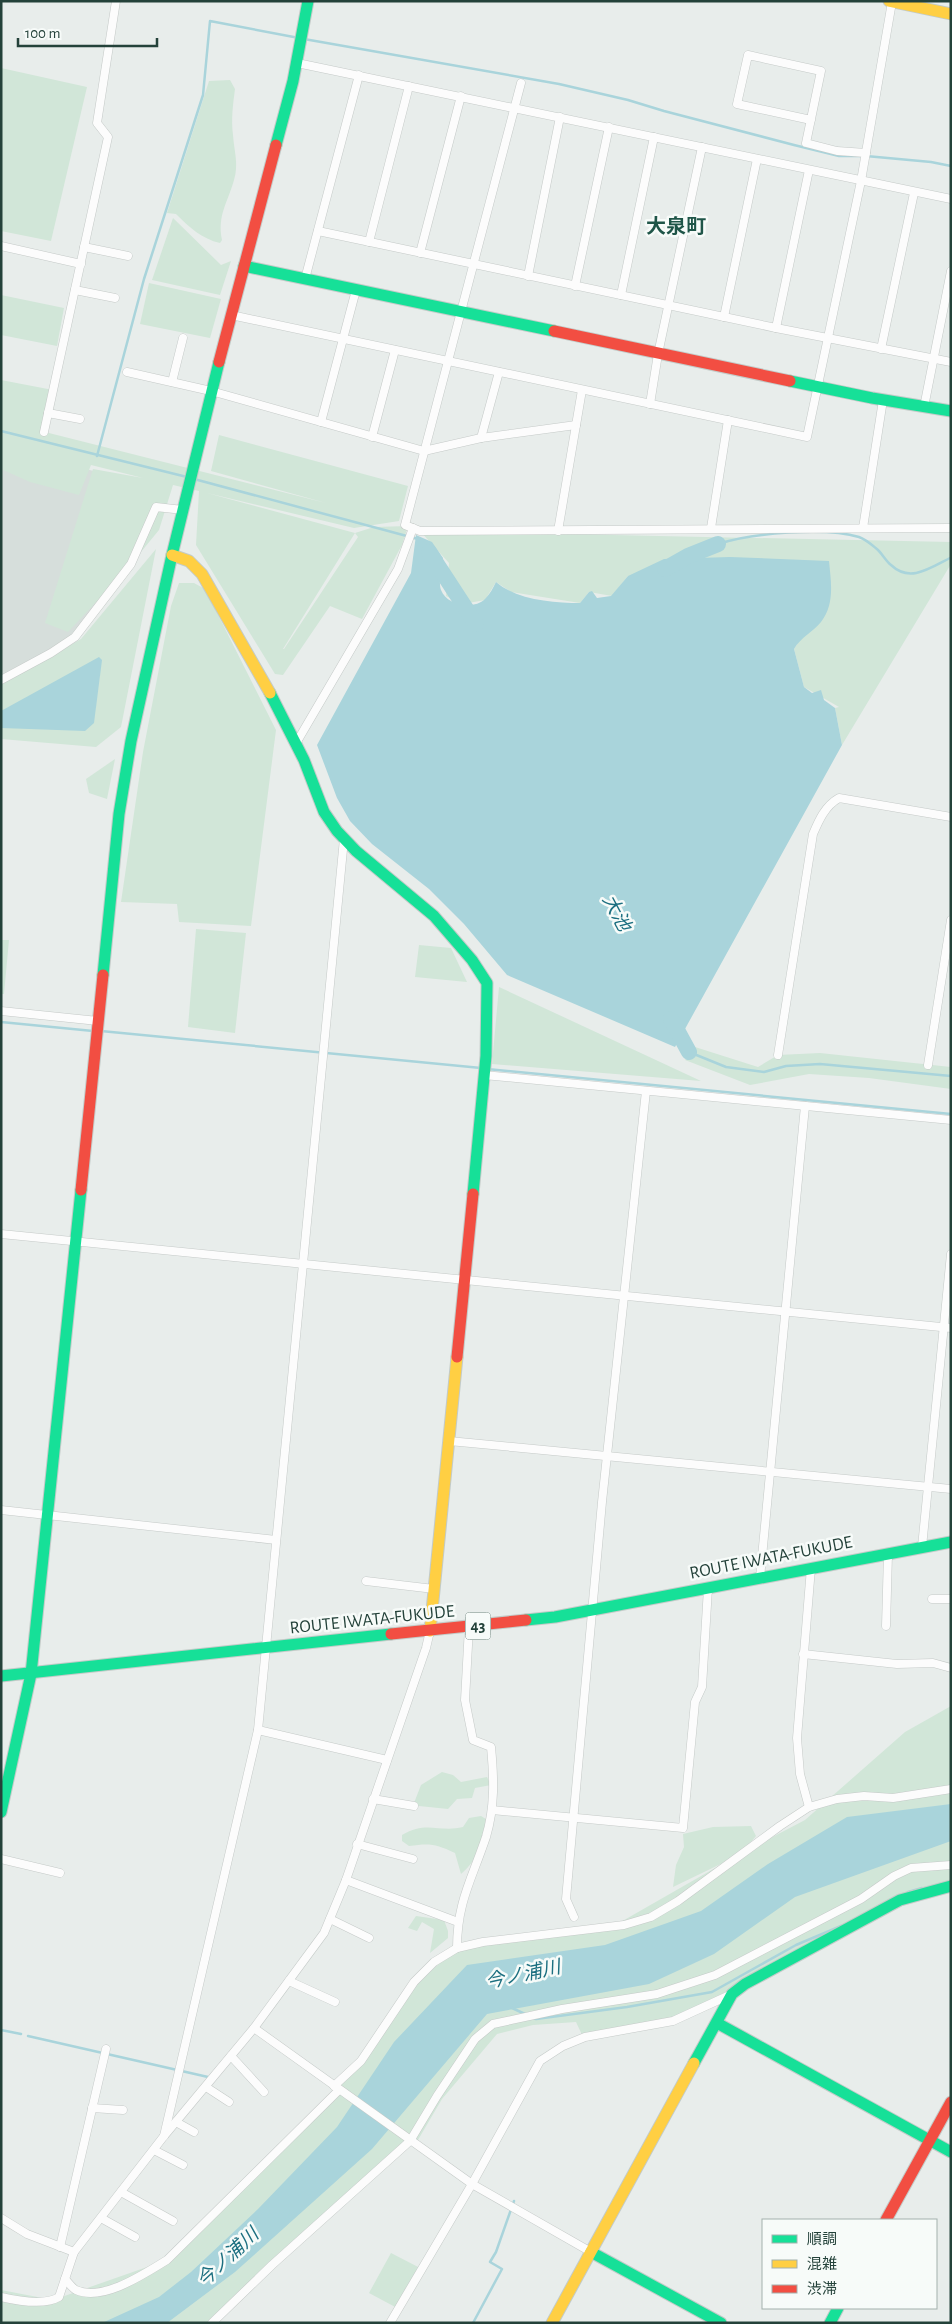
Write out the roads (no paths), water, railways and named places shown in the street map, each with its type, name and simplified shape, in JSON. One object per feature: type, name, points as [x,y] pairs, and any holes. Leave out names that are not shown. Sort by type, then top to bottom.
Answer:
[{"type":"street","points":[[44,432],[108,138],[97,123],[116,1]]},
{"type":"street","points":[[2,1807],[32,1674],[119,814],[131,741],[211,391],[297,62],[308,1]]},
{"type":"street","points":[[231,316],[807,437],[861,181],[891,2],[951,14]]},
{"type":"street","points":[[811,120],[737,104],[748,55],[821,71],[811,120],[806,143],[837,151],[866,153]]},
{"type":"street","points":[[297,62],[914,193],[951,199]]},
{"type":"street","points":[[305,278],[359,75]]},
{"type":"street","points":[[521,83],[405,525],[420,531],[951,528]]},
{"type":"street","points":[[369,242],[409,86]]},
{"type":"street","points":[[420,253],[461,96]]},
{"type":"street","points":[[528,276],[560,117]]},
{"type":"street","points":[[575,286],[608,127]]},
{"type":"street","points":[[621,296],[654,137]]},
{"type":"street","points":[[650,404],[658,354],[702,147]]},
{"type":"street","points":[[724,317],[757,159]]},
{"type":"street","points":[[776,328],[808,170]]},
{"type":"street","points":[[881,349],[914,193]]},
{"type":"street","points":[[318,231],[621,296],[951,362]]},
{"type":"street","points":[[1,246],[81,264]]},
{"type":"street","points":[[84,247],[128,256]]},
{"type":"street","points":[[244,266],[818,387],[951,411]]},
{"type":"street","points":[[924,407],[951,271]]},
{"type":"street","points":[[75,290],[115,298]]},
{"type":"street","points":[[321,422],[356,290]]},
{"type":"street","points":[[172,382],[183,338]]},
{"type":"street","points":[[372,437],[395,350]]},
{"type":"street","points":[[127,372],[211,391],[424,451],[481,438],[576,425]]},
{"type":"street","points":[[481,438],[499,372]]},
{"type":"street","points":[[558,531],[582,390]]},
{"type":"street","points":[[863,528],[883,400]]},
{"type":"street","points":[[48,413],[80,419]]},
{"type":"street","points":[[711,528],[728,420]]},
{"type":"street","points":[[1,680],[51,653],[74,637],[132,564],[156,507],[183,510]]},
{"type":"street","points":[[296,745],[398,569],[412,528]]},
{"type":"street","points":[[1,2297],[32,2301],[53,2300],[59,2297],[74,2252],[164,2136],[254,2028],[324,1933],[346,1880],[372,1799],[426,1648],[430,1631],[449,1442],[484,1075],[487,982],[472,960],[434,916],[344,839],[324,812],[296,745],[243,642],[217,597],[202,574],[189,561],[172,555]]},
{"type":"street","points":[[778,1055],[813,834],[820,818],[830,803],[839,798],[951,817]]},
{"type":"street","points":[[164,2136],[258,1730],[344,839]]},
{"type":"street","points":[[928,1065],[951,920]]},
{"type":"street","points":[[1,1011],[98,1020]]},
{"type":"street","points":[[484,1075],[951,1120]]},
{"type":"street","points":[[574,1917],[566,1899],[607,1456],[646,1091]]},
{"type":"street","points":[[760,1578],[805,1106]]},
{"type":"street","points":[[1,1234],[947,1328]]},
{"type":"street","points":[[922,1547],[947,1328],[951,1254]]},
{"type":"street","points":[[449,1442],[951,1489]]},
{"type":"street","points":[[1,1510],[276,1540]]},
{"type":"street","name":"ROUTE IWATA-FUKUDE","points":[[1,1676],[556,1617],[951,1542]]},
{"type":"street","points":[[886,1626],[888,1554]]},
{"type":"street","points":[[809,1807],[800,1774],[797,1738],[811,1568]]},
{"type":"street","points":[[366,1581],[434,1589]]},
{"type":"street","points":[[492,1810],[683,1828],[695,1702],[702,1686],[708,1588]]},
{"type":"street","points":[[932,1599],[951,1599]]},
{"type":"street","points":[[457,1948],[458,1922],[464,1891],[486,1836],[495,1790],[491,1747],[473,1740],[465,1700],[469,1627]]},
{"type":"street","points":[[803,1654],[897,1664],[933,1663],[951,1668]]},
{"type":"street","points":[[258,1730],[387,1760]]},
{"type":"street","points":[[65,2279],[76,2290],[94,2294],[141,2276],[167,2260],[339,2090],[361,2061],[414,1982],[434,1962],[457,1948],[483,1942],[624,1925],[651,1917],[678,1901],[772,1831],[809,1807],[864,1796],[893,1798],[951,1789]]},
{"type":"street","points":[[372,1799],[414,1806]]},
{"type":"street","points":[[358,1844],[413,1859]]},
{"type":"street","points":[[1,1859],[60,1874]]},
{"type":"street","points":[[212,2323],[272,2265],[410,2141],[475,2039],[493,2024],[562,2009],[657,1994],[715,1975],[861,1899],[894,1876],[911,1868],[951,1865]]},
{"type":"street","points":[[346,1880],[458,1922]]},
{"type":"street","points":[[390,2323],[472,2184],[540,2061],[564,2046],[585,2037],[674,2021],[732,1994],[744,1984],[900,1900],[951,1886]]},
{"type":"street","points":[[330,1920],[369,1938]]},
{"type":"street","points":[[288,1981],[334,2002]]},
{"type":"street","points":[[552,2323],[732,1994]]},
{"type":"street","points":[[717,2023],[951,2152]]},
{"type":"street","points":[[254,2028],[472,2184],[721,2323]]},
{"type":"street","points":[[60,2247],[105,2053]]},
{"type":"street","points":[[231,2056],[264,2092]]},
{"type":"street","points":[[206,2087],[229,2102]]},
{"type":"street","points":[[887,2219],[951,2102]]},
{"type":"street","points":[[92,2108],[123,2110]]},
{"type":"street","points":[[176,2122],[194,2132]]},
{"type":"street","points":[[154,2150],[183,2165]]},
{"type":"street","points":[[121,2192],[173,2221]]},
{"type":"street","points":[[1,2218],[27,2234],[74,2252]]},
{"type":"street","points":[[101,2218],[135,2237]]},
{"type":"street","points":[[830,2323],[837,2309]]},
{"type":"water","points":[[416,535],[432,542],[443,558],[441,590],[449,600],[461,605],[474,604],[485,599],[496,582],[514,593],[547,601],[580,603],[592,591],[597,598],[611,596],[628,576],[664,559],[730,557],[829,561],[831,593],[828,608],[821,622],[794,649],[804,687],[812,693],[821,690],[824,700],[835,708],[842,745],[675,1047],[507,975],[464,924],[429,889],[372,844],[350,821],[337,798],[317,745],[411,573]]},
{"type":"water","points":[[99,657],[102,660],[94,723],[85,731],[1,728],[1,711]]},
{"type":"water","name":"今ノ浦川","points":[[951,1804],[951,1841],[795,1897],[714,1954],[649,1984],[487,2014],[372,2149],[235,2272],[167,2323],[102,2323],[159,2297],[191,2272],[258,2209],[337,2127],[394,2042],[467,1965],[605,1945],[701,1911],[768,1864],[847,1817]]},
{"type":"waterway","points":[[97,456],[144,279],[203,95],[210,21],[299,38]]},
{"type":"waterway","points":[[304,39],[559,84],[628,100],[839,156],[860,156]]},
{"type":"waterway","points":[[866,156],[931,162],[951,166]]},
{"type":"waterway","points":[[1,431],[187,477]]},
{"type":"waterway","points":[[194,479],[418,539]]},
{"type":"waterway","points":[[718,544],[769,534],[827,532],[862,538],[878,550],[891,565],[905,573],[920,572],[950,558]]},
{"type":"waterway","name":"大池","points":[[665,569],[688,556],[718,544]]},
{"type":"waterway","name":"大池","points":[[429,552],[476,624]]},
{"type":"waterway","name":"大池","points":[[671,1019],[689,1052]]},
{"type":"waterway","points":[[1,1022],[93,1031]]},
{"type":"waterway","points":[[101,1031],[481,1068]]},
{"type":"waterway","points":[[689,1052],[726,1067],[764,1072],[786,1066],[820,1064],[951,1076]]},
{"type":"waterway","points":[[487,1069],[951,1114]]},
{"type":"waterway","points":[[908,1892],[922,1888]]},
{"type":"waterway","points":[[533,2018],[627,2007],[712,1992],[796,1945],[841,1926]]},
{"type":"waterway","points":[[512,2008],[525,2014]]},
{"type":"waterway","points":[[1,2030],[21,2034]]},
{"type":"waterway","points":[[28,2036],[208,2077]]},
{"type":"waterway","points":[[473,2323],[502,2269],[490,2262],[496,2252],[514,2201]]},
{"type":"district","name":"大泉町","points":[[676,227]]}]
